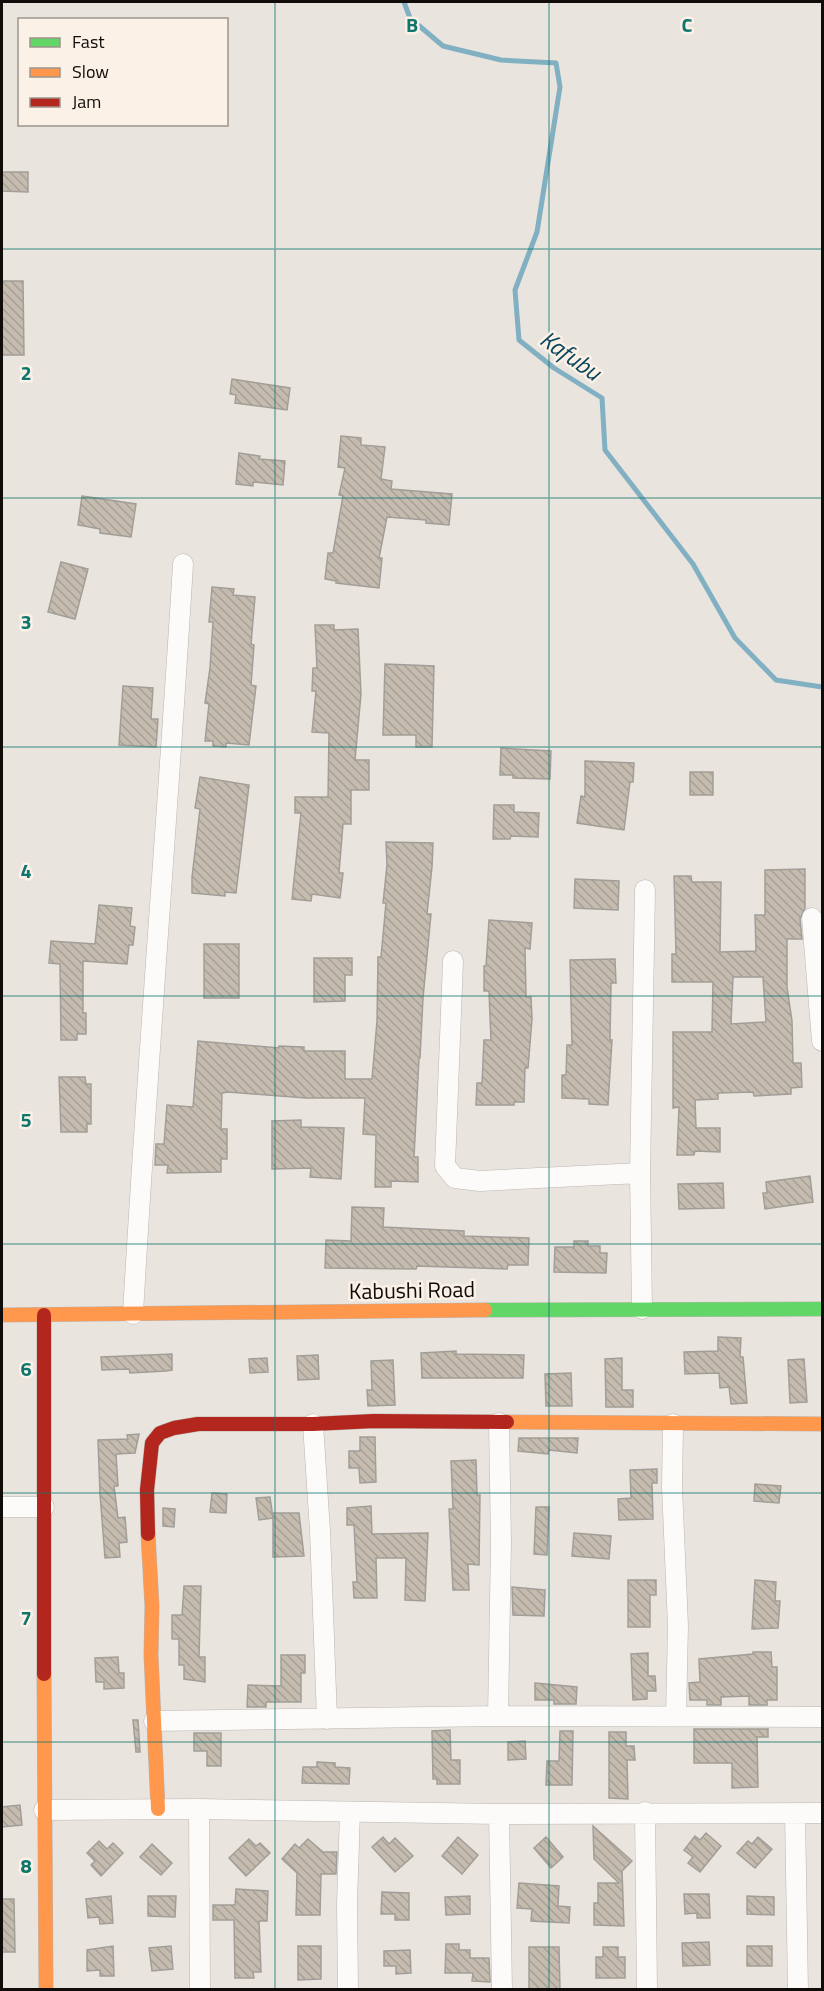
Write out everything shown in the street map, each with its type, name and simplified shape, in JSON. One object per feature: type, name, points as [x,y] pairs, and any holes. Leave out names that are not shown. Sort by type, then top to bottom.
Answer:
[{"type":"street","points":[[133,1314],[143,1135],[166,838],[183,564]]},
{"type":"street","points":[[642,1309],[640,1173],[645,890]]},
{"type":"street","points":[[812,918],[822,1041]]},
{"type":"street","points":[[453,961],[445,1166],[455,1178],[480,1181],[640,1173]]},
{"type":"street","name":"Kabushi Road","points":[[2,1315],[642,1309],[822,1310]]},
{"type":"street","points":[[44,1315],[46,1989]]},
{"type":"street","points":[[158,1809],[147,1491],[152,1443],[160,1433],[198,1424],[313,1425],[374,1421],[822,1424]]},
{"type":"street","points":[[498,1716],[501,1543],[500,1423]]},
{"type":"street","points":[[673,1424],[672,1487],[678,1626],[676,1716]]},
{"type":"street","points":[[313,1425],[320,1531],[327,1719]]},
{"type":"street","points":[[2,1507],[44,1507]]},
{"type":"street","points":[[154,1721],[498,1716],[822,1716]]},
{"type":"street","points":[[44,1810],[199,1809],[499,1814],[822,1812]]},
{"type":"street","points":[[199,1809],[200,1989]]},
{"type":"street","points":[[348,1989],[347,1903],[350,1812]]},
{"type":"street","points":[[645,1812],[647,1989]]},
{"type":"street","points":[[795,1813],[798,1989]]},
{"type":"street","points":[[499,1814],[502,1989]]},
{"type":"building","points":[[2,172],[28,172],[28,192],[2,191]]},
{"type":"building","points":[[2,281],[23,281],[24,355],[2,355]]},
{"type":"building","points":[[232,379],[290,388],[287,410],[235,403],[236,395],[230,394]]},
{"type":"building","points":[[341,436],[361,438],[361,445],[385,447],[381,479],[392,481],[391,489],[452,494],[449,525],[426,523],[426,520],[387,517],[379,558],[382,558],[379,588],[336,583],[336,581],[325,579],[328,553],[333,553],[343,496],[339,495],[345,468],[338,467]]},
{"type":"building","points":[[239,453],[260,456],[259,459],[285,461],[283,485],[253,482],[253,486],[236,484]]},
{"type":"building","points":[[82,496],[136,504],[131,537],[100,533],[100,529],[78,525]]},
{"type":"building","points":[[61,562],[88,569],[75,619],[48,612]]},
{"type":"building","points":[[212,587],[234,589],[233,595],[255,597],[251,644],[254,645],[251,685],[256,686],[249,745],[226,743],[226,747],[213,746],[213,741],[205,741],[209,704],[205,703],[213,622],[209,622]]},
{"type":"building","points":[[315,625],[334,625],[334,630],[358,629],[361,694],[355,760],[369,760],[369,790],[351,790],[351,824],[343,824],[339,873],[343,873],[340,898],[312,894],[311,901],[292,899],[301,813],[295,813],[295,797],[328,797],[329,733],[312,732],[316,691],[312,691],[313,668],[317,668]]},
{"type":"building","points":[[385,664],[434,666],[432,747],[416,747],[416,735],[383,735]]},
{"type":"building","points":[[123,686],[153,688],[151,719],[158,719],[156,747],[119,745]]},
{"type":"building","points":[[501,748],[551,751],[550,779],[513,778],[513,775],[500,775]]},
{"type":"building","points":[[585,761],[634,763],[633,782],[630,782],[624,830],[577,823],[581,796],[585,797]]},
{"type":"building","points":[[690,772],[713,772],[713,795],[690,795]]},
{"type":"building","points":[[200,777],[249,785],[236,893],[225,892],[225,896],[192,893],[200,809],[195,808]]},
{"type":"building","points":[[494,805],[514,805],[514,812],[539,813],[538,837],[511,836],[510,839],[493,839]]},
{"type":"building","points":[[386,842],[433,843],[427,914],[431,914],[423,998],[414,1157],[418,1157],[418,1182],[391,1181],[391,1187],[375,1187],[376,1135],[363,1134],[365,1098],[306,1098],[222,1093],[221,1129],[227,1129],[227,1159],[221,1159],[221,1172],[167,1173],[168,1165],[155,1165],[156,1144],[164,1144],[167,1105],[193,1107],[198,1041],[279,1048],[279,1046],[304,1047],[304,1051],[345,1051],[345,1079],[372,1079],[377,1021],[378,957],[381,957],[386,903],[383,903],[387,865]]},
{"type":"building","points":[[805,869],[805,908],[800,919],[802,939],[787,939],[787,987],[792,1021],[793,1063],[801,1063],[802,1087],[791,1088],[791,1094],[754,1096],[753,1092],[718,1093],[718,1099],[695,1100],[696,1128],[720,1128],[720,1152],[695,1151],[694,1155],[677,1155],[679,1107],[673,1108],[673,1032],[712,1032],[713,982],[672,982],[672,954],[676,954],[674,876],[691,876],[692,882],[721,882],[720,952],[756,951],[755,915],[765,915],[765,870]],"holes":[[[733,977],[763,977],[766,1022],[731,1024]]]},
{"type":"building","points":[[575,879],[619,881],[618,910],[574,908]]},
{"type":"building","points":[[99,905],[132,908],[130,926],[135,927],[133,945],[129,945],[127,964],[83,961],[83,1013],[86,1013],[86,1034],[77,1034],[77,1040],[61,1040],[60,964],[49,963],[51,941],[95,944]]},
{"type":"building","points":[[489,920],[532,923],[530,949],[525,948],[526,997],[531,997],[532,1019],[528,1068],[525,1068],[524,1102],[514,1102],[514,1105],[476,1105],[477,1083],[482,1083],[484,1040],[491,1040],[489,991],[484,991]]},
{"type":"building","points":[[204,944],[239,944],[239,998],[204,998]]},
{"type":"building","points":[[314,958],[352,958],[352,975],[345,975],[345,1001],[314,1002]]},
{"type":"building","points":[[615,959],[616,983],[611,983],[610,1040],[612,1040],[608,1105],[589,1104],[589,1099],[562,1098],[562,1075],[566,1075],[567,1045],[572,1045],[570,960]]},
{"type":"building","points":[[59,1077],[85,1077],[86,1084],[91,1084],[91,1124],[87,1124],[87,1132],[61,1132]]},
{"type":"building","points":[[301,1120],[301,1127],[344,1128],[341,1179],[310,1177],[311,1168],[272,1169],[272,1121]]},
{"type":"building","points":[[810,1176],[813,1202],[765,1209],[763,1193],[767,1193],[766,1182]]},
{"type":"building","points":[[723,1183],[724,1208],[679,1209],[678,1184]]},
{"type":"building","points":[[352,1207],[384,1208],[383,1227],[464,1231],[464,1236],[529,1238],[528,1265],[508,1265],[507,1269],[417,1266],[416,1269],[325,1268],[326,1240],[351,1241]]},
{"type":"building","points":[[574,1241],[588,1241],[588,1246],[600,1246],[600,1253],[607,1253],[606,1273],[554,1272],[555,1247],[574,1247]]},
{"type":"building","points":[[718,1337],[741,1338],[740,1357],[743,1357],[747,1403],[731,1404],[729,1387],[720,1388],[719,1373],[685,1374],[684,1352],[718,1351]]},
{"type":"building","points":[[456,1351],[456,1354],[524,1355],[523,1378],[422,1378],[421,1353]]},
{"type":"building","points":[[172,1354],[172,1370],[130,1373],[129,1369],[102,1370],[101,1357]]},
{"type":"building","points":[[318,1355],[319,1379],[298,1380],[297,1356]]},
{"type":"building","points":[[267,1358],[268,1372],[250,1373],[249,1359]]},
{"type":"building","points":[[622,1358],[622,1390],[633,1390],[633,1407],[606,1407],[605,1359]]},
{"type":"building","points":[[804,1359],[807,1402],[790,1403],[788,1360]]},
{"type":"building","points":[[393,1360],[395,1405],[368,1406],[367,1390],[372,1390],[371,1361]]},
{"type":"building","points":[[571,1373],[572,1406],[546,1406],[545,1374]]},
{"type":"building","points":[[139,1434],[135,1453],[116,1454],[118,1486],[114,1486],[118,1518],[125,1517],[127,1542],[119,1543],[120,1557],[105,1558],[98,1440],[128,1439],[127,1435]]},
{"type":"building","points":[[360,1437],[375,1437],[376,1482],[360,1483],[359,1468],[349,1468],[349,1451],[360,1451]]},
{"type":"building","points":[[519,1438],[578,1438],[577,1453],[549,1450],[548,1454],[518,1451]]},
{"type":"building","points":[[476,1460],[477,1495],[480,1495],[479,1565],[468,1564],[469,1590],[453,1590],[449,1509],[453,1509],[451,1461]]},
{"type":"building","points":[[657,1469],[657,1483],[652,1483],[653,1519],[619,1520],[618,1499],[631,1498],[630,1470]]},
{"type":"building","points":[[755,1484],[781,1486],[779,1503],[754,1501]]},
{"type":"building","points":[[212,1493],[227,1494],[226,1513],[210,1512]]},
{"type":"building","points":[[270,1497],[273,1518],[259,1520],[256,1498]]},
{"type":"building","points":[[371,1506],[372,1534],[428,1533],[425,1601],[405,1600],[406,1558],[376,1558],[377,1598],[354,1598],[353,1582],[357,1582],[354,1525],[347,1525],[347,1508]]},
{"type":"building","points":[[536,1507],[549,1507],[547,1555],[534,1554]]},
{"type":"building","points":[[163,1508],[175,1509],[174,1527],[163,1526]]},
{"type":"building","points":[[273,1513],[299,1513],[304,1556],[273,1557]]},
{"type":"building","points":[[574,1533],[611,1536],[609,1559],[572,1556]]},
{"type":"building","points":[[628,1580],[656,1580],[656,1595],[650,1595],[650,1627],[628,1627]]},
{"type":"building","points":[[755,1580],[776,1582],[775,1601],[780,1601],[778,1628],[752,1629]]},
{"type":"building","points":[[184,1586],[201,1586],[199,1657],[205,1657],[205,1682],[184,1679],[184,1665],[179,1665],[179,1639],[172,1639],[172,1615],[182,1615]]},
{"type":"building","points":[[512,1587],[545,1590],[544,1616],[513,1615]]},
{"type":"building","points":[[753,1652],[771,1652],[772,1667],[777,1667],[777,1700],[767,1700],[767,1705],[749,1705],[749,1696],[721,1697],[721,1705],[707,1705],[707,1700],[690,1700],[689,1683],[700,1682],[699,1659],[753,1654]]},
{"type":"building","points":[[648,1653],[648,1676],[655,1676],[656,1691],[647,1691],[647,1699],[633,1700],[631,1654]]},
{"type":"building","points":[[281,1655],[305,1655],[305,1673],[301,1673],[301,1702],[266,1702],[266,1707],[247,1707],[248,1685],[281,1686]]},
{"type":"building","points":[[118,1657],[119,1673],[124,1673],[124,1688],[104,1689],[104,1682],[96,1682],[95,1658]]},
{"type":"building","points":[[535,1683],[577,1687],[576,1704],[554,1704],[554,1700],[535,1700]]},
{"type":"building","points":[[133,1720],[138,1720],[140,1752],[136,1752]]},
{"type":"building","points":[[694,1729],[768,1729],[768,1737],[757,1737],[758,1787],[732,1788],[732,1763],[694,1763]]},
{"type":"building","points":[[450,1730],[451,1760],[460,1760],[460,1784],[437,1784],[437,1779],[433,1779],[432,1731]]},
{"type":"building","points":[[560,1731],[573,1731],[572,1785],[546,1785],[547,1761],[559,1761]]},
{"type":"building","points":[[609,1732],[626,1732],[626,1746],[634,1746],[635,1760],[627,1760],[628,1799],[609,1798]]},
{"type":"building","points":[[194,1733],[221,1733],[221,1766],[207,1766],[207,1751],[194,1751]]},
{"type":"building","points":[[525,1741],[526,1759],[508,1760],[508,1742]]},
{"type":"building","points":[[317,1762],[335,1763],[335,1767],[350,1768],[349,1784],[302,1783],[303,1767],[317,1767]]},
{"type":"building","points":[[20,1805],[22,1825],[2,1827],[2,1807]]},
{"type":"building","points":[[593,1826],[632,1861],[622,1871],[624,1926],[594,1925],[594,1903],[598,1903],[598,1883],[619,1883],[594,1859]]},
{"type":"building","points":[[706,1833],[721,1846],[700,1872],[688,1863],[693,1857],[684,1850],[695,1836],[700,1840]]},
{"type":"building","points":[[383,1837],[389,1844],[395,1838],[413,1856],[395,1872],[372,1847]]},
{"type":"building","points":[[458,1837],[478,1855],[462,1874],[442,1856]]},
{"type":"building","points":[[546,1837],[563,1857],[551,1868],[534,1848]]},
{"type":"building","points":[[758,1837],[772,1849],[755,1868],[737,1853],[748,1841],[752,1844]]},
{"type":"building","points":[[249,1839],[256,1846],[260,1843],[270,1853],[246,1876],[229,1858]]},
{"type":"building","points":[[308,1839],[323,1852],[337,1852],[336,1874],[321,1874],[320,1915],[296,1915],[297,1873],[282,1859],[295,1844],[299,1848]]},
{"type":"building","points":[[99,1841],[107,1849],[113,1843],[123,1853],[101,1876],[91,1865],[95,1861],[87,1853]]},
{"type":"building","points":[[152,1844],[172,1863],[161,1875],[140,1857]]},
{"type":"building","points":[[519,1883],[559,1886],[558,1906],[570,1907],[569,1923],[531,1921],[532,1909],[517,1908]]},
{"type":"building","points":[[236,1889],[268,1891],[267,1921],[259,1921],[261,1972],[253,1972],[254,1978],[235,1978],[234,1920],[213,1920],[213,1905],[235,1905]]},
{"type":"building","points":[[382,1892],[409,1893],[409,1920],[395,1920],[395,1914],[381,1914]]},
{"type":"building","points":[[684,1894],[709,1894],[710,1918],[697,1918],[697,1913],[685,1914]]},
{"type":"building","points":[[111,1896],[113,1923],[100,1924],[99,1917],[88,1918],[86,1899]]},
{"type":"building","points":[[148,1896],[176,1896],[175,1917],[148,1916]]},
{"type":"building","points":[[470,1896],[470,1914],[446,1915],[445,1897]]},
{"type":"building","points":[[747,1896],[774,1897],[774,1915],[747,1914]]},
{"type":"building","points":[[2,1899],[14,1899],[15,1952],[2,1952]]},
{"type":"building","points":[[709,1942],[710,1965],[683,1966],[682,1943]]},
{"type":"building","points":[[446,1944],[459,1944],[459,1950],[470,1950],[470,1958],[489,1958],[490,1982],[472,1981],[473,1973],[445,1973]]},
{"type":"building","points":[[113,1946],[114,1976],[100,1976],[100,1970],[87,1971],[87,1950]]},
{"type":"building","points":[[171,1946],[173,1969],[152,1971],[149,1948]]},
{"type":"building","points":[[298,1946],[321,1946],[321,1979],[298,1980]]},
{"type":"building","points":[[747,1946],[772,1946],[772,1966],[747,1966]]},
{"type":"building","points":[[529,1947],[559,1947],[560,1989],[529,1989]]},
{"type":"building","points":[[603,1947],[618,1947],[618,1957],[625,1957],[625,1978],[596,1978],[596,1957],[603,1957]]},
{"type":"building","points":[[410,1950],[411,1973],[396,1974],[396,1966],[384,1966],[384,1951]]},
{"type":"waterway","name":"Kafubu","points":[[404,2],[410,18],[443,46],[501,60],[556,63],[560,87],[537,232],[515,290],[519,340],[554,368],[602,398],[605,450],[693,564],[735,638],[776,680],[822,687]]},
{"type":"traffic: fast","points":[[485,1310],[822,1309]]},
{"type":"traffic: slow","points":[[2,1315],[485,1310]]},
{"type":"traffic: slow","points":[[507,1422],[822,1424]]},
{"type":"traffic: slow","points":[[148,1534],[158,1809]]},
{"type":"traffic: slow","points":[[44,1674],[46,1990]]},
{"type":"traffic: jam","points":[[44,1315],[44,1674]]},
{"type":"traffic: jam","points":[[148,1534],[147,1490],[152,1443],[160,1433],[174,1428],[198,1424],[313,1424],[374,1421],[507,1422]]}]
